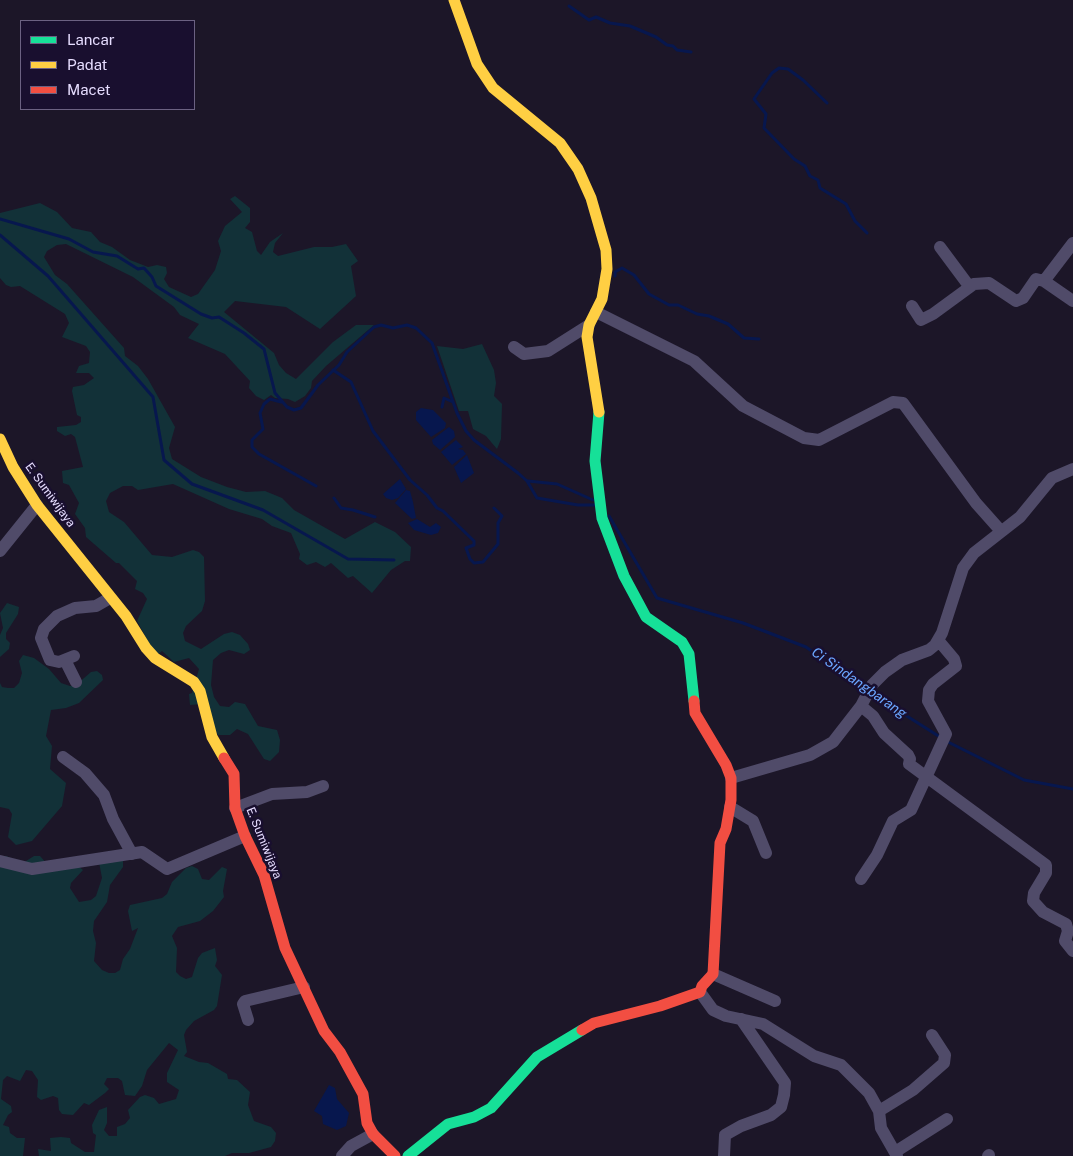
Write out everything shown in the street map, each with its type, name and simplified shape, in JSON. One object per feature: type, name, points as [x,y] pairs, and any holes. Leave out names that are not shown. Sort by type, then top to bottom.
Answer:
[{"type":"street","points":[[454,0],[474,56],[493,88],[502,98],[560,143],[578,169],[591,198],[606,250],[606,280],[602,299],[589,325],[588,346],[598,398],[600,422],[595,461],[602,518],[624,576],[646,617],[682,642],[689,654],[695,713],[718,749],[731,778],[730,807],[720,843],[713,974],[702,986],[700,992]]},
{"type":"street","points":[[1044,281],[1073,243]]},
{"type":"street","points":[[940,247],[969,286]]},
{"type":"street","points":[[912,306],[922,320],[934,314],[969,286],[989,283],[1016,302],[1023,298],[1036,279],[1044,281],[1073,301]]},
{"type":"street","points":[[596,312],[694,361],[744,406],[804,438],[819,440],[893,402],[903,403],[976,503],[1000,530]]},
{"type":"street","points":[[514,347],[524,354],[548,351],[589,325]]},
{"type":"street","name":"E. Sumiwijaya","points":[[0,440],[13,467],[37,505],[126,616],[146,648],[155,658],[180,671],[194,682],[200,691],[212,737],[234,774],[235,808],[264,874],[272,909],[285,948],[324,1031],[340,1052],[363,1094],[367,1124],[373,1134],[395,1156]]},
{"type":"street","points":[[731,778],[818,752],[832,742],[862,702],[872,685],[894,664],[929,650],[938,640],[963,568],[974,553],[1000,530],[1020,517],[1052,478],[1073,469]]},
{"type":"street","points":[[0,551],[37,505]]},
{"type":"street","points":[[76,682],[69,658],[59,662],[50,660],[41,638],[44,629],[57,616],[75,608],[96,606],[110,598]]},
{"type":"street","points":[[861,879],[877,855],[893,821],[911,810],[946,734],[928,701],[928,696],[933,684],[956,666],[954,659],[938,640]]},
{"type":"street","points":[[862,702],[884,733],[908,755],[910,759],[909,764],[1046,865],[1046,873],[1034,893],[1034,901],[1043,912],[1066,924],[1068,931],[1065,941],[1073,950]]},
{"type":"street","points":[[63,757],[85,773],[104,795],[113,819],[132,854]]},
{"type":"street","points":[[235,808],[272,794],[307,792],[323,786]]},
{"type":"street","points":[[730,807],[753,821],[766,852]]},
{"type":"street","points":[[0,861],[32,869],[68,866],[132,854],[146,854],[161,867],[171,869],[246,836]]},
{"type":"street","points":[[713,974],[775,1001]]},
{"type":"street","points":[[248,1020],[243,1004],[245,1001],[304,987]]},
{"type":"street","points":[[700,992],[713,1010],[763,1024],[814,1056],[841,1065],[869,1094],[879,1111],[881,1128],[896,1154],[947,1118]]},
{"type":"street","points":[[408,1156],[443,1127],[484,1114],[498,1101],[537,1056],[594,1023],[660,1006],[700,992]]},
{"type":"street","points":[[724,1156],[725,1135],[741,1126],[771,1115],[781,1108],[784,1095],[784,1083],[740,1019]]},
{"type":"street","points":[[879,1111],[913,1090],[944,1062],[945,1055],[932,1035]]},
{"type":"street","points":[[342,1156],[351,1146],[373,1134]]},
{"type":"green space","points":[[235,196],[250,208],[250,222],[245,228],[252,232],[257,251],[261,255],[270,242],[283,233],[275,243],[273,252],[278,256],[314,247],[332,247],[346,244],[358,261],[351,266],[356,296],[320,329],[286,307],[235,301],[224,312],[274,353],[279,365],[286,373],[296,379],[333,342],[356,325],[374,325],[326,366],[312,381],[311,388],[305,396],[295,402],[288,399],[275,398],[271,395],[264,400],[256,396],[249,388],[250,381],[225,354],[188,338],[199,324],[180,315],[174,307],[133,277],[66,244],[57,245],[47,251],[44,257],[55,275],[67,284],[124,348],[125,356],[138,366],[148,379],[175,427],[169,448],[172,459],[201,477],[227,487],[246,492],[265,491],[282,498],[294,510],[345,539],[375,522],[395,532],[411,547],[410,561],[405,561],[391,570],[372,593],[353,576],[348,578],[331,563],[325,567],[316,562],[307,565],[299,559],[300,554],[291,533],[272,526],[262,519],[229,509],[173,484],[138,490],[132,486],[123,486],[110,493],[106,501],[109,512],[124,522],[152,555],[172,557],[193,550],[199,552],[204,557],[205,601],[202,611],[186,626],[183,633],[185,641],[201,649],[224,634],[232,632],[240,635],[248,644],[250,650],[244,654],[229,650],[221,653],[213,660],[211,685],[214,697],[220,706],[229,707],[235,702],[245,704],[258,726],[277,730],[280,740],[279,752],[270,761],[264,759],[248,734],[237,729],[230,735],[218,735],[202,704],[190,705],[189,694],[192,693],[199,669],[189,658],[174,662],[162,651],[156,656],[137,621],[147,599],[143,593],[135,589],[137,581],[119,563],[116,563],[86,537],[85,528],[75,514],[79,503],[69,485],[63,483],[62,471],[83,467],[75,437],[71,434],[65,436],[57,431],[57,427],[76,425],[81,422],[81,417],[77,415],[72,391],[73,387],[84,385],[94,378],[89,373],[76,373],[79,366],[89,363],[90,352],[86,346],[62,337],[69,323],[65,314],[20,286],[11,287],[6,285],[0,278],[0,213],[40,203],[57,212],[72,228],[91,232],[100,242],[112,247],[130,260],[148,267],[157,265],[166,267],[167,273],[164,279],[169,287],[191,297],[198,294],[215,270],[221,251],[218,241],[225,226],[242,212],[230,199]]},
{"type":"green space","points":[[482,344],[494,370],[496,383],[494,396],[502,404],[501,439],[497,449],[486,436],[473,429],[468,411],[459,411],[437,346],[463,349]]},
{"type":"green space","points":[[7,603],[19,607],[18,614],[6,633],[6,639],[10,643],[9,649],[0,657],[0,635],[3,628],[0,613]]},
{"type":"green space","points":[[23,655],[34,658],[49,669],[61,683],[70,686],[76,685],[91,672],[97,671],[102,675],[103,680],[79,703],[66,708],[51,710],[46,736],[52,746],[50,769],[66,783],[62,806],[32,841],[16,845],[8,837],[12,814],[9,809],[0,807],[0,683],[2,687],[14,688],[19,683],[22,673],[19,661]]},
{"type":"green space","points":[[112,854],[123,861],[123,867],[110,885],[107,902],[94,921],[93,931],[96,943],[94,961],[102,970],[109,973],[115,973],[120,970],[123,959],[130,949],[138,928],[132,931],[128,911],[130,905],[162,898],[167,894],[172,882],[186,868],[192,866],[198,869],[202,879],[209,880],[222,867],[227,869],[223,891],[224,897],[213,911],[200,921],[178,927],[172,936],[177,948],[176,972],[180,976],[186,979],[192,977],[198,958],[202,953],[215,948],[217,960],[215,966],[222,975],[217,1006],[214,1010],[194,1021],[186,1030],[184,1035],[187,1052],[184,1056],[199,1062],[208,1063],[227,1074],[228,1079],[237,1080],[250,1092],[248,1105],[254,1121],[271,1127],[276,1133],[275,1141],[271,1147],[249,1153],[232,1153],[225,1156],[39,1156],[38,1149],[51,1151],[50,1138],[61,1137],[70,1138],[71,1143],[85,1152],[94,1152],[96,1135],[93,1133],[92,1125],[99,1110],[107,1107],[107,1123],[104,1130],[109,1136],[117,1136],[117,1127],[125,1124],[130,1118],[128,1110],[140,1097],[145,1095],[154,1098],[159,1104],[176,1099],[179,1090],[167,1082],[167,1073],[178,1050],[169,1043],[147,1070],[142,1086],[135,1096],[125,1095],[122,1081],[118,1078],[107,1078],[104,1084],[109,1089],[89,1105],[84,1103],[73,1115],[62,1114],[59,1110],[58,1098],[53,1096],[41,1100],[37,1097],[38,1080],[32,1071],[26,1070],[20,1081],[7,1076],[3,1080],[1,1099],[11,1106],[12,1112],[8,1115],[3,1125],[9,1127],[10,1133],[17,1138],[25,1138],[23,1156],[0,1156],[0,856],[6,856],[23,863],[34,856],[40,856],[48,865],[77,865],[83,870],[71,883],[70,888],[79,902],[91,900],[96,896],[102,878],[99,862]]},
{"type":"shaded area","points":[[421,408],[433,410],[446,423],[445,428],[431,437],[416,420],[416,412]]},
{"type":"shaded area","points":[[449,427],[454,431],[455,437],[440,450],[433,444],[432,440]]},
{"type":"shaded area","points":[[456,440],[463,447],[458,449],[463,450],[466,454],[452,465],[441,452]]},
{"type":"shaded area","points":[[467,455],[474,473],[461,483],[454,467]]},
{"type":"shaded area","points":[[400,479],[406,489],[398,498],[392,500],[386,498],[383,494]]},
{"type":"shaded area","points":[[406,490],[410,491],[416,518],[412,519],[395,503]]},
{"type":"shaded area","points":[[417,519],[430,527],[436,523],[441,527],[438,533],[431,535],[414,530],[408,523]]},
{"type":"shaded area","points":[[329,1085],[335,1088],[337,1099],[349,1113],[346,1126],[337,1130],[323,1124],[322,1116],[314,1111]]},
{"type":"waterway","points":[[569,6],[589,20],[596,17],[610,23],[630,26],[656,37],[677,50],[691,52]]},
{"type":"waterway","points":[[827,103],[803,80],[788,69],[779,68],[772,73],[754,99],[766,114],[764,128],[794,159],[805,166],[810,176],[818,180],[820,188],[846,204],[855,221],[867,233]]},
{"type":"waterway","points":[[0,219],[69,239],[93,252],[117,256],[138,269],[144,268],[152,277],[156,286],[201,314],[212,318],[219,317],[264,349],[275,393],[287,407],[294,410],[301,408],[318,385],[339,365],[347,352],[374,327],[381,325],[393,328],[407,325],[416,328],[432,343],[457,413],[466,431],[474,440],[527,481],[537,498],[578,505],[594,505]]},
{"type":"waterway","points":[[0,235],[48,276],[153,397],[164,460],[192,484],[263,510],[348,559],[394,560]]},
{"type":"waterway","points":[[615,276],[615,272],[622,268],[634,275],[649,294],[669,305],[678,305],[697,314],[709,316],[728,324],[744,338],[759,339]]},
{"type":"waterway","points":[[333,370],[351,382],[373,431],[410,480],[427,495],[437,508],[443,511],[474,541],[474,545],[466,548],[470,559],[474,563],[483,562],[498,544],[498,523],[502,516],[494,508]]},
{"type":"waterway","points":[[442,407],[444,398],[453,402]]},
{"type":"waterway","points":[[281,402],[270,399],[264,404],[260,413],[263,429],[252,440],[252,447],[259,454],[316,486]]},
{"type":"waterway","points":[[528,481],[557,484],[593,500]]},
{"type":"waterway","points":[[334,498],[341,508],[375,517]]},
{"type":"waterway","name":"Ci Sindangbarang","points":[[609,516],[657,598],[743,623],[806,647],[867,690]]},
{"type":"waterway","name":"Ci Sindangbarang","points":[[872,694],[940,737]]},
{"type":"waterway","name":"Ci Sindangbarang","points":[[946,741],[1024,780],[1073,789]]},
{"type":"traffic: fast","points":[[599,412],[595,461],[602,518],[624,576],[646,617],[682,642],[689,654],[694,701]]},
{"type":"traffic: fast","points":[[408,1156],[448,1124],[474,1117],[491,1108],[537,1057],[582,1030]]},
{"type":"traffic: slow","points":[[454,0],[477,64],[493,88],[560,143],[578,169],[591,198],[606,250],[607,269],[602,299],[589,325],[587,337],[599,412]]},
{"type":"traffic: slow","points":[[0,439],[13,467],[37,505],[126,616],[146,648],[155,658],[194,682],[200,691],[212,737],[224,758]]},
{"type":"traffic: jam","points":[[582,1030],[594,1023],[660,1006],[700,992],[702,986],[713,974],[720,843],[726,829],[731,800],[731,778],[726,765],[695,713],[694,701]]},
{"type":"traffic: jam","points":[[224,758],[234,774],[235,808],[245,836],[264,875],[285,948],[324,1031],[340,1052],[363,1094],[367,1123],[373,1134],[395,1156]]}]
